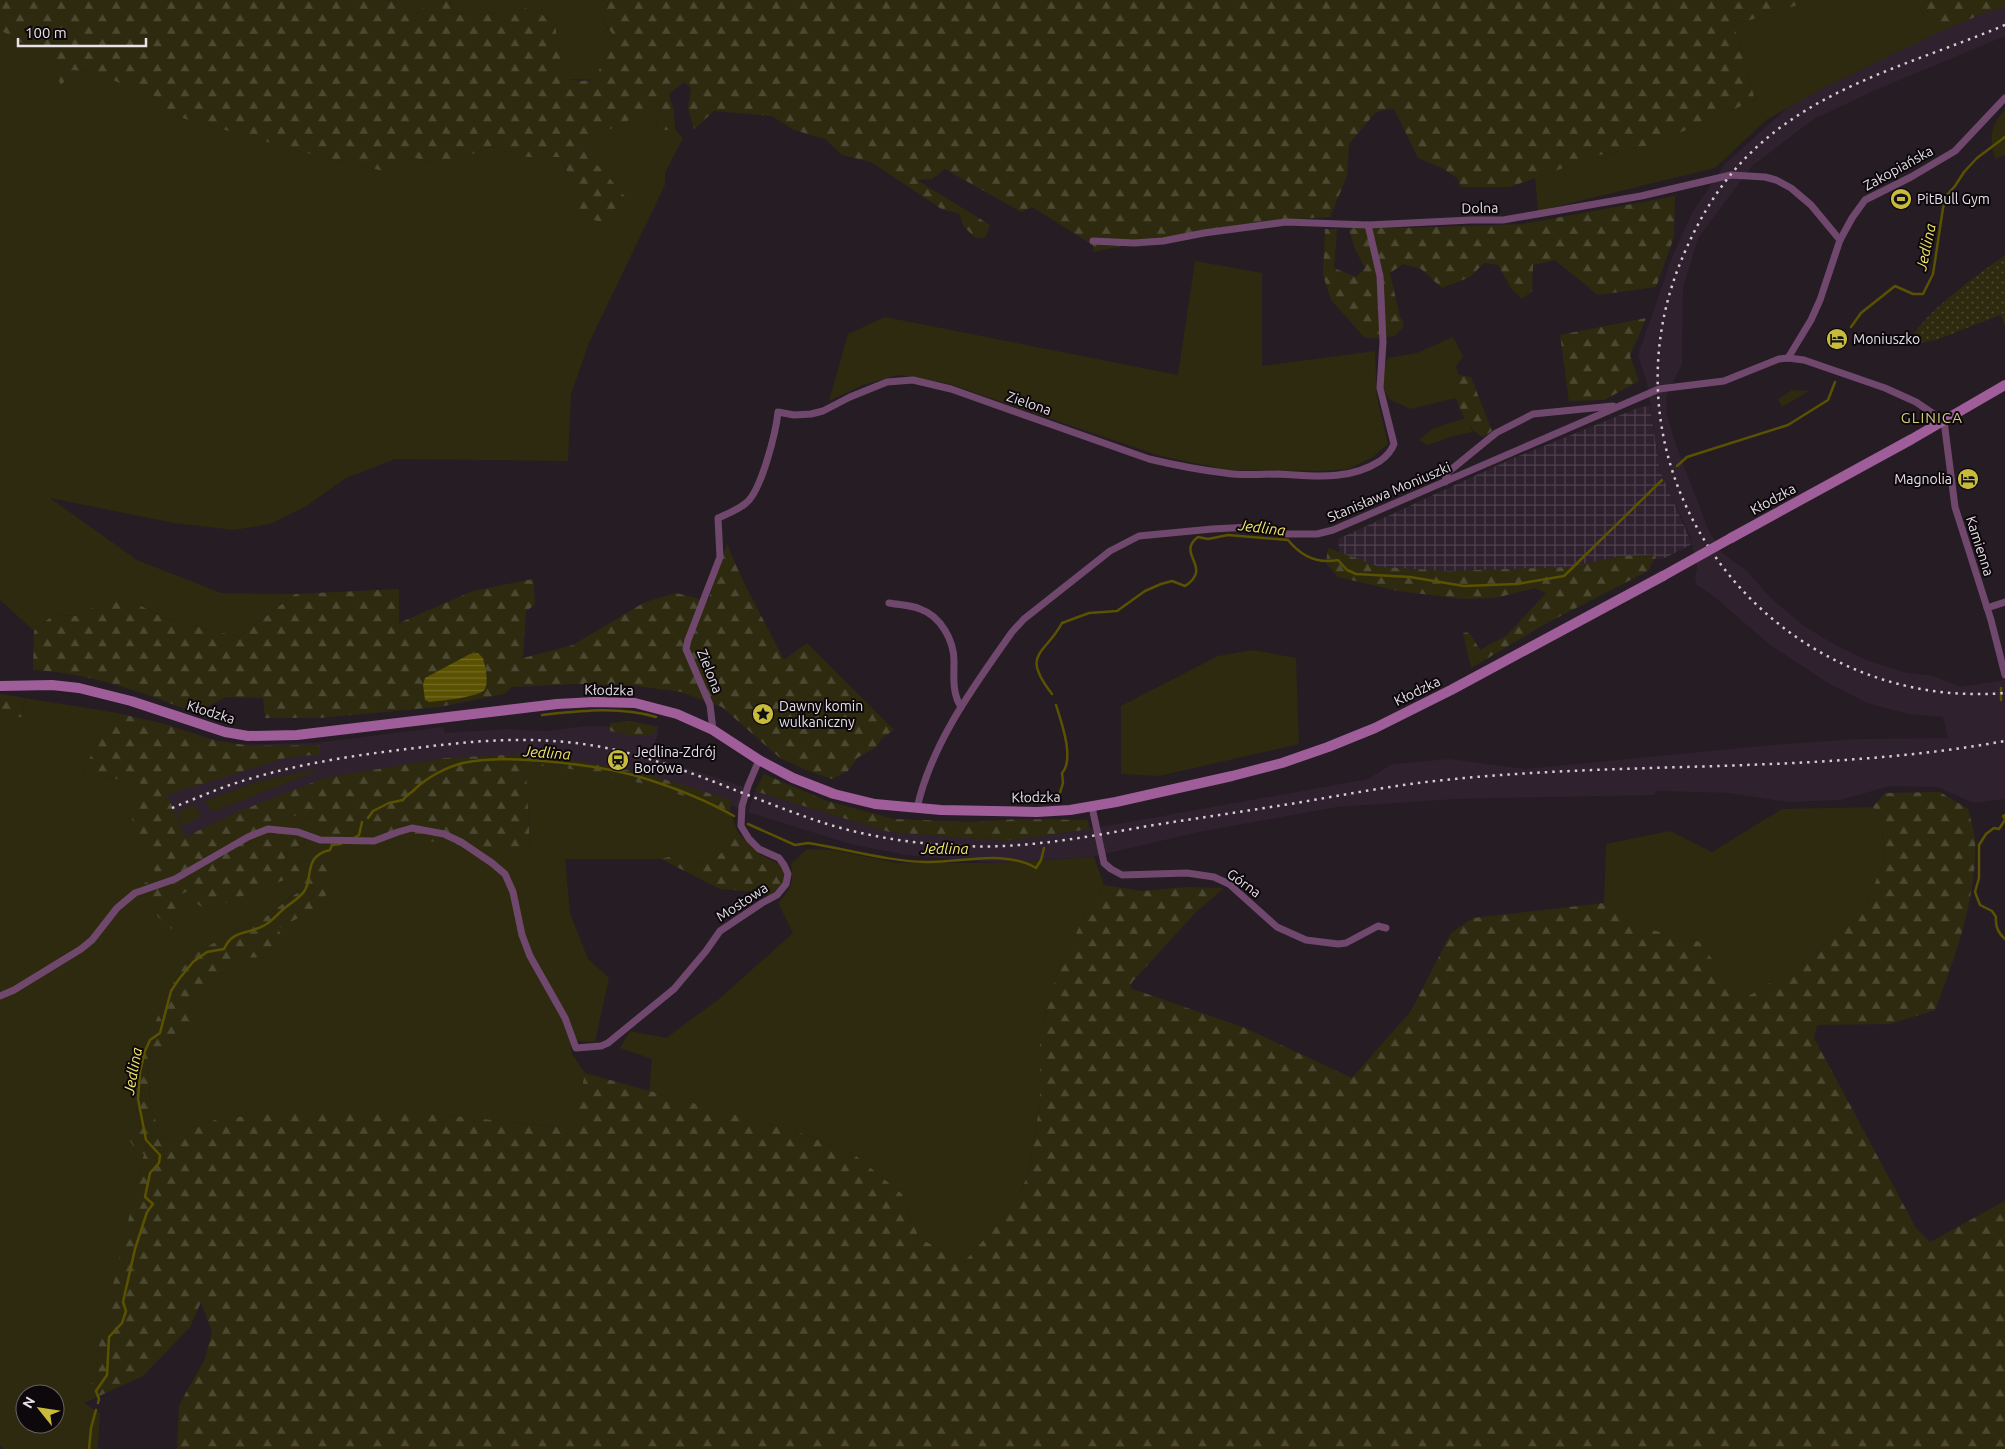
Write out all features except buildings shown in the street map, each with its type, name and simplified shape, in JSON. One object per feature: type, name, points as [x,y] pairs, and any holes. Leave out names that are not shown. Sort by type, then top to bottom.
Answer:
[{"type":"main road","name":"Kłodzka","points":[[0,686],[52,685],[79,688],[131,701],[225,732],[248,736],[297,735],[557,704],[594,702],[635,703],[677,714],[713,730],[759,760],[793,778],[834,794],[875,804],[917,808],[1037,812],[1092,807],[1282,763],[1375,728],[1451,690],[1663,576],[1944,421],[2005,385]]},
{"type":"street","name":"Zakopiańska","points":[[1788,358],[1811,320],[1820,300],[1840,240],[1865,200],[1911,177],[1955,150],[2005,98]]},
{"type":"street","name":"Dolna","points":[[1092,241],[1118,243],[1163,242],[1204,233],[1286,222],[1368,226],[1503,220],[1641,196],[1730,174],[1765,177],[1792,188],[1811,205],[1840,240]]},
{"type":"street","name":"Zielona","points":[[713,730],[710,705],[686,649],[720,557],[718,518],[747,503],[755,491],[773,440],[778,412],[794,415],[823,411],[850,397],[887,382],[913,380],[951,389],[1149,459],[1226,474],[1319,477],[1348,474],[1373,465],[1392,451],[1394,444],[1380,388],[1387,341],[1380,276],[1368,226]]},
{"type":"street","name":"Stanisława Moniuszki","points":[[917,808],[928,772],[946,731],[995,656],[1024,619],[1110,551],[1139,536],[1251,527],[1286,534],[1317,534],[1333,530],[1659,389],[1724,382],[1772,361],[1788,358],[1804,360],[1885,388],[1916,402],[1944,421]]},
{"type":"street","points":[[1445,482],[1447,473],[1496,433],[1532,414],[1620,406]]},
{"type":"street","name":"Kamienna","points":[[1944,421],[1955,508],[1987,608],[2005,675]]},
{"type":"street","points":[[1987,608],[2005,602]]},
{"type":"street","points":[[889,603],[920,609],[929,613],[940,623],[948,636],[954,654],[955,697],[961,707]]},
{"type":"street","name":"Mostowa","points":[[0,996],[14,990],[81,949],[92,940],[117,908],[135,893],[175,879],[248,837],[268,829],[298,832],[320,840],[374,841],[412,828],[444,834],[461,842],[505,874],[513,892],[522,935],[530,956],[565,1018],[576,1048],[601,1046],[608,1043],[674,989],[720,931],[762,903],[777,896],[786,884],[788,874],[784,864],[779,858],[759,849],[748,839],[740,826],[742,806],[759,760]]},
{"type":"street","name":"Górna","points":[[1092,807],[1104,863],[1122,875],[1187,873],[1214,877],[1229,884],[1277,927],[1306,940],[1338,944],[1346,943],[1378,926],[1386,928]]},
{"type":"shaded area","points":[[2005,0],[2005,36],[1878,89],[1814,119],[1752,166],[1698,238],[1683,288],[1682,364],[1666,396],[1667,415],[1676,445],[1708,529],[1722,553],[1746,570],[1771,598],[1804,626],[1837,646],[1869,661],[1903,672],[1934,676],[1960,687],[2005,680],[2005,799],[1974,803],[1937,787],[1890,786],[1840,800],[1789,802],[1729,793],[1657,791],[1653,795],[1456,799],[1337,807],[1199,832],[1091,857],[997,863],[906,855],[850,844],[748,812],[755,791],[889,832],[1005,841],[1090,829],[1368,779],[1392,764],[1449,759],[1525,769],[1772,745],[1857,739],[1948,738],[1943,717],[1909,714],[1867,703],[1828,683],[1770,645],[1711,594],[1697,585],[1695,578],[1697,568],[1691,538],[1660,471],[1647,383],[1638,355],[1673,255],[1692,213],[1725,164],[1815,83]]},
{"type":"shaded area","points":[[1650,406],[1660,471],[1692,544],[1665,558],[1479,577],[1352,565],[1340,556],[1338,539],[1509,460],[1640,407]]},
{"type":"shaded area","points":[[478,653],[483,658],[487,682],[482,692],[450,700],[429,702],[425,700],[423,685],[425,678],[470,654]]},
{"type":"shaded area","points":[[585,726],[634,727],[659,731],[650,756],[744,787],[738,808],[708,798],[286,813],[154,874],[132,829],[132,814],[226,745],[315,743],[443,727],[445,733],[508,729],[547,731]]},
{"type":"green space","points":[[0,0],[387,0],[397,3],[412,17],[422,9],[424,0],[450,0],[455,14],[466,15],[487,14],[511,7],[518,7],[554,19],[563,71],[567,79],[580,81],[596,80],[601,64],[615,37],[602,21],[609,0],[1814,0],[1734,25],[1755,100],[1654,144],[1600,155],[1510,187],[1460,187],[1458,179],[1442,168],[1418,158],[1394,109],[1384,110],[1375,113],[1349,144],[1347,176],[1330,217],[1240,225],[1093,252],[1093,245],[1032,207],[1021,212],[945,169],[932,179],[917,180],[990,225],[985,238],[976,238],[964,227],[959,213],[943,210],[871,162],[842,155],[825,139],[794,130],[772,116],[714,111],[694,129],[688,108],[691,88],[684,82],[669,94],[674,111],[675,129],[656,131],[661,104],[656,100],[632,119],[591,138],[584,145],[588,158],[601,168],[626,198],[612,224],[580,217],[571,181],[561,157],[519,157],[491,146],[448,165],[410,157],[388,172],[321,157],[168,114],[164,100],[92,72],[72,70],[61,86],[51,60],[0,30]]},
{"type":"green space","points":[[388,0],[424,0],[422,9],[412,17],[397,3]]},
{"type":"green space","points":[[450,0],[609,0],[602,21],[615,37],[601,64],[596,80],[567,79],[563,71],[554,19],[518,7],[511,7],[482,15],[455,14]]},
{"type":"green space","points":[[1814,0],[1916,0],[1919,8],[1939,32],[1823,88],[1766,120],[1715,168],[1538,211],[1535,178],[1600,155],[1654,144],[1755,100],[1734,25]]},
{"type":"green space","points":[[1916,0],[2005,0],[2005,7],[1987,12],[1939,32],[1919,8]]},
{"type":"green space","points":[[0,30],[51,60],[61,85],[72,70],[92,72],[165,100],[168,114],[321,157],[388,172],[410,157],[448,165],[491,146],[519,157],[561,157],[571,181],[601,168],[588,158],[584,145],[591,138],[632,119],[656,100],[661,104],[656,130],[675,129],[683,138],[665,173],[665,185],[589,343],[571,394],[568,461],[395,459],[346,478],[305,507],[270,524],[234,530],[174,523],[50,498],[137,560],[221,593],[295,594],[239,637],[164,618],[128,599],[89,609],[75,616],[53,615],[34,631],[0,600]]},
{"type":"green space","points":[[2005,109],[2005,155],[1995,159],[1992,132],[1996,121]]},
{"type":"green space","points":[[1675,196],[1674,237],[1656,287],[1598,295],[1555,260],[1533,265],[1532,291],[1522,299],[1511,288],[1498,265],[1484,263],[1470,277],[1442,288],[1421,269],[1403,264],[1390,273],[1400,317],[1404,326],[1395,336],[1365,338],[1331,300],[1323,275],[1325,229],[1337,229],[1334,268],[1356,277],[1365,268],[1355,249],[1349,230],[1359,226],[1407,228],[1523,224]]},
{"type":"green space","points":[[2005,255],[2005,325],[2000,315],[1936,340],[1908,345],[1925,320],[1937,308],[1965,284]]},
{"type":"green space","points":[[1195,261],[1262,273],[1262,366],[1375,351],[1377,398],[1388,444],[1373,457],[1348,469],[1319,471],[1228,470],[1160,456],[946,383],[899,375],[863,385],[829,401],[848,334],[885,317],[1178,375]]},
{"type":"green space","points":[[1646,318],[1630,356],[1639,381],[1604,400],[1569,401],[1560,335]]},
{"type":"green space","points":[[1453,337],[1463,356],[1456,367],[1459,375],[1452,384],[1456,398],[1410,409],[1389,399],[1382,385],[1381,370],[1388,358],[1417,353]]},
{"type":"green space","points":[[1459,375],[1471,377],[1492,431],[1483,437],[1476,433],[1466,421],[1459,407],[1452,384]]},
{"type":"green space","points":[[1792,390],[1809,391],[1782,407],[1778,399]]},
{"type":"green space","points":[[1465,418],[1473,432],[1453,436],[1428,445],[1419,440],[1432,429]]},
{"type":"green space","points":[[727,544],[743,581],[784,660],[807,643],[894,730],[882,738],[876,747],[857,758],[848,771],[832,779],[780,758],[722,707],[681,692],[629,685],[575,684],[512,687],[504,694],[439,707],[319,718],[265,718],[263,698],[226,697],[195,713],[156,698],[96,679],[33,670],[34,631],[53,615],[75,616],[89,609],[128,599],[164,618],[239,637],[295,594],[399,589],[399,623],[473,591],[533,579],[535,604],[526,612],[523,658],[573,645],[645,602],[676,593],[708,601]],"holes":[[[474,653],[483,658],[486,687],[484,691],[425,700],[423,685]]]},
{"type":"green space","points":[[1328,548],[1380,567],[1449,571],[1568,567],[1622,556],[1656,555],[1648,571],[1547,623],[1471,668],[1463,633],[1469,632],[1480,650],[1507,635],[1546,593],[1535,588],[1495,598],[1464,599],[1398,591],[1338,577],[1326,563]]},
{"type":"green space","points":[[1253,650],[1296,658],[1299,744],[1159,776],[1121,774],[1121,706],[1218,656]]},
{"type":"green space","points":[[0,694],[25,698],[22,717],[0,717]]},
{"type":"green space","points":[[25,698],[112,712],[83,772],[146,785],[159,879],[144,883],[170,890],[194,889],[207,910],[297,874],[298,891],[264,918],[192,954],[170,988],[133,1097],[141,1126],[144,1154],[109,1306],[112,1316],[99,1335],[97,1378],[86,1389],[84,1403],[100,1413],[98,1449],[3,1449],[0,1445],[0,717],[22,717]]},
{"type":"green space","points":[[112,712],[161,723],[214,740],[251,746],[319,745],[321,754],[285,758],[167,795],[185,837],[235,813],[324,778],[445,758],[526,754],[555,757],[644,773],[731,800],[730,811],[650,785],[550,765],[526,768],[530,850],[495,850],[392,836],[371,821],[332,840],[327,830],[320,823],[305,816],[287,817],[268,822],[280,829],[312,839],[289,851],[283,862],[293,865],[325,854],[335,873],[322,905],[278,929],[285,943],[271,957],[241,958],[220,975],[192,1006],[194,1020],[179,1035],[148,1059],[150,1105],[162,1139],[215,1120],[293,1110],[447,1115],[573,1129],[585,1073],[804,1134],[855,1155],[902,1194],[919,1238],[964,1262],[1013,1207],[1028,1175],[1040,1103],[1040,1034],[1057,973],[1090,904],[1104,885],[1142,891],[1186,887],[1224,888],[1196,912],[1132,982],[1130,988],[1245,1028],[1352,1078],[1411,1011],[1451,933],[1473,918],[1604,903],[1652,930],[1700,942],[1736,993],[1747,997],[1808,959],[1861,915],[1884,862],[1882,821],[1873,807],[1885,793],[1940,792],[1968,809],[1975,839],[1975,860],[1973,882],[1964,926],[1935,1010],[1890,1024],[1817,1025],[1814,1038],[1916,1228],[1930,1242],[2005,1201],[2005,1449],[177,1449],[179,1405],[205,1359],[212,1332],[201,1302],[190,1327],[143,1376],[84,1403],[86,1389],[97,1378],[99,1335],[112,1316],[108,1306],[144,1154],[137,1152],[130,1141],[141,1126],[133,1097],[141,1056],[170,988],[192,954],[264,918],[298,892],[297,875],[207,910],[194,902],[193,889],[179,895],[171,891],[180,915],[171,929],[158,917],[144,883],[158,879],[132,819],[146,785],[83,772]]},
{"type":"green space","points":[[630,721],[659,727],[652,735],[634,736],[610,731],[610,723]]},
{"type":"green space","points":[[550,765],[650,785],[730,811],[738,833],[722,852],[708,862],[693,862],[685,856],[672,856],[661,859],[565,859],[570,913],[588,959],[609,978],[595,1042],[570,1040],[572,1054],[585,1073],[574,1129],[447,1115],[215,1120],[162,1139],[150,1105],[148,1059],[179,1035],[192,1006],[220,975],[241,958],[271,957],[278,929],[325,854],[293,865],[283,862],[289,851],[312,839],[280,829],[267,822],[287,817],[305,816],[320,823],[332,839],[371,821],[392,836],[530,849],[526,768]]},
{"type":"green space","points":[[317,769],[315,772],[212,812],[205,801],[257,782]]},
{"type":"green space","points":[[764,774],[827,801],[894,819],[970,822],[1018,819],[1087,820],[1090,829],[1005,841],[889,832],[755,791]]},
{"type":"green space","points":[[193,805],[202,816],[182,826],[177,812]]},
{"type":"green space","points":[[1873,807],[1882,821],[1884,862],[1861,915],[1808,959],[1747,997],[1736,993],[1700,942],[1652,930],[1604,903],[1606,844],[1670,831],[1712,852],[1782,809]]},
{"type":"green space","points":[[738,833],[759,854],[781,865],[788,874],[777,895],[770,896],[760,892],[720,889],[661,859],[672,856],[685,856],[693,862],[708,862],[722,852]]},
{"type":"green space","points":[[807,849],[834,850],[897,863],[997,863],[1094,857],[1104,885],[1090,904],[1057,973],[1040,1034],[1040,1103],[1028,1174],[1013,1207],[964,1262],[919,1238],[902,1194],[855,1155],[804,1134],[649,1091],[652,1059],[620,1048],[630,1031],[666,1038],[719,999],[793,933],[778,903],[786,894],[792,881],[791,864]]},
{"type":"waterway","name":"Jedlina","points":[[1851,327],[1861,313],[1895,286],[1913,294],[1923,294],[1933,274],[1943,208],[1947,195],[1977,158],[2005,137]]},
{"type":"waterway","name":"Jedlina","points":[[1677,466],[1687,457],[1788,425],[1828,400],[1835,382]]},
{"type":"waterway","name":"Jedlina","points":[[1052,694],[1038,670],[1037,662],[1039,655],[1062,623],[1089,613],[1117,611],[1145,591],[1161,584],[1172,581],[1185,586],[1193,579],[1196,573],[1190,549],[1192,543],[1198,537],[1208,539],[1228,535],[1288,540],[1310,558],[1324,561],[1338,560],[1347,570],[1356,574],[1410,577],[1464,586],[1517,584],[1564,576],[1662,480]]},
{"type":"waterway","points":[[2001,688],[2001,700]]},
{"type":"waterway","name":"Jedlina","points":[[1056,705],[1064,730],[1067,750],[1066,767],[1062,773],[1063,783],[1058,799]]},
{"type":"waterway","points":[[542,715],[614,710],[656,717]]},
{"type":"waterway","name":"Jedlina","points":[[368,818],[373,811],[389,803],[403,800],[424,781],[443,770],[463,763],[502,759],[552,762],[601,768],[640,777],[676,789],[734,816]]},
{"type":"waterway","points":[[2005,815],[2003,816],[2005,819]]},
{"type":"waterway","points":[[2005,820],[1999,829],[1994,828],[1986,834],[1979,845],[1979,878],[1975,892],[1980,905],[1992,911],[1996,917],[2000,934],[2005,939]]},
{"type":"waterway","name":"Jedlina","points":[[354,838],[359,835],[362,822]]},
{"type":"waterway","name":"Jedlina","points":[[748,824],[795,845],[808,843],[911,861],[939,862],[996,858],[1024,862],[1036,868],[1041,860],[1044,848]]},
{"type":"waterway","name":"Jedlina","points":[[98,1403],[99,1399],[96,1391],[107,1375],[109,1337],[122,1323],[126,1311],[123,1302],[135,1249],[147,1212],[153,1204],[145,1197],[150,1173],[159,1163],[160,1155],[146,1140],[138,1099],[140,1072],[150,1040],[160,1033],[171,991],[193,962],[207,952],[224,949],[236,935],[259,928],[268,923],[301,895],[308,883],[310,870],[315,858],[321,853],[330,850],[332,845],[341,844]]},
{"type":"waterway","name":"Jedlina","points":[[89,1449],[91,1428],[96,1410]]},
{"type":"railway","points":[[2005,25],[1858,83],[1824,100],[1791,120],[1760,144],[1732,173],[1695,229],[1679,266],[1659,348],[1662,427],[1684,502],[1724,568],[1778,624],[1845,665],[1921,689],[2005,693]]},
{"type":"railway","points":[[172,808],[224,787],[270,773],[343,758],[473,742],[501,740],[556,741],[611,749],[639,756],[686,771],[824,823],[858,832],[927,844],[1009,846],[1079,838],[1435,781],[1577,771],[1863,759],[1934,752],[2005,741]]},
{"type":"place","name":"PitBull Gym","points":[[1901,199]]},
{"type":"place","name":"Moniuszko","points":[[1837,339]]},
{"type":"place","name":"Magnolia","points":[[1968,479]]},
{"type":"place","name":"Dawny komin wulkaniczny","points":[[763,714]]},
{"type":"place","name":"Jedlina-Zdrój Borowa","points":[[618,760]]},
{"type":"district","name":"GLINICA","points":[[1932,418]]}]
